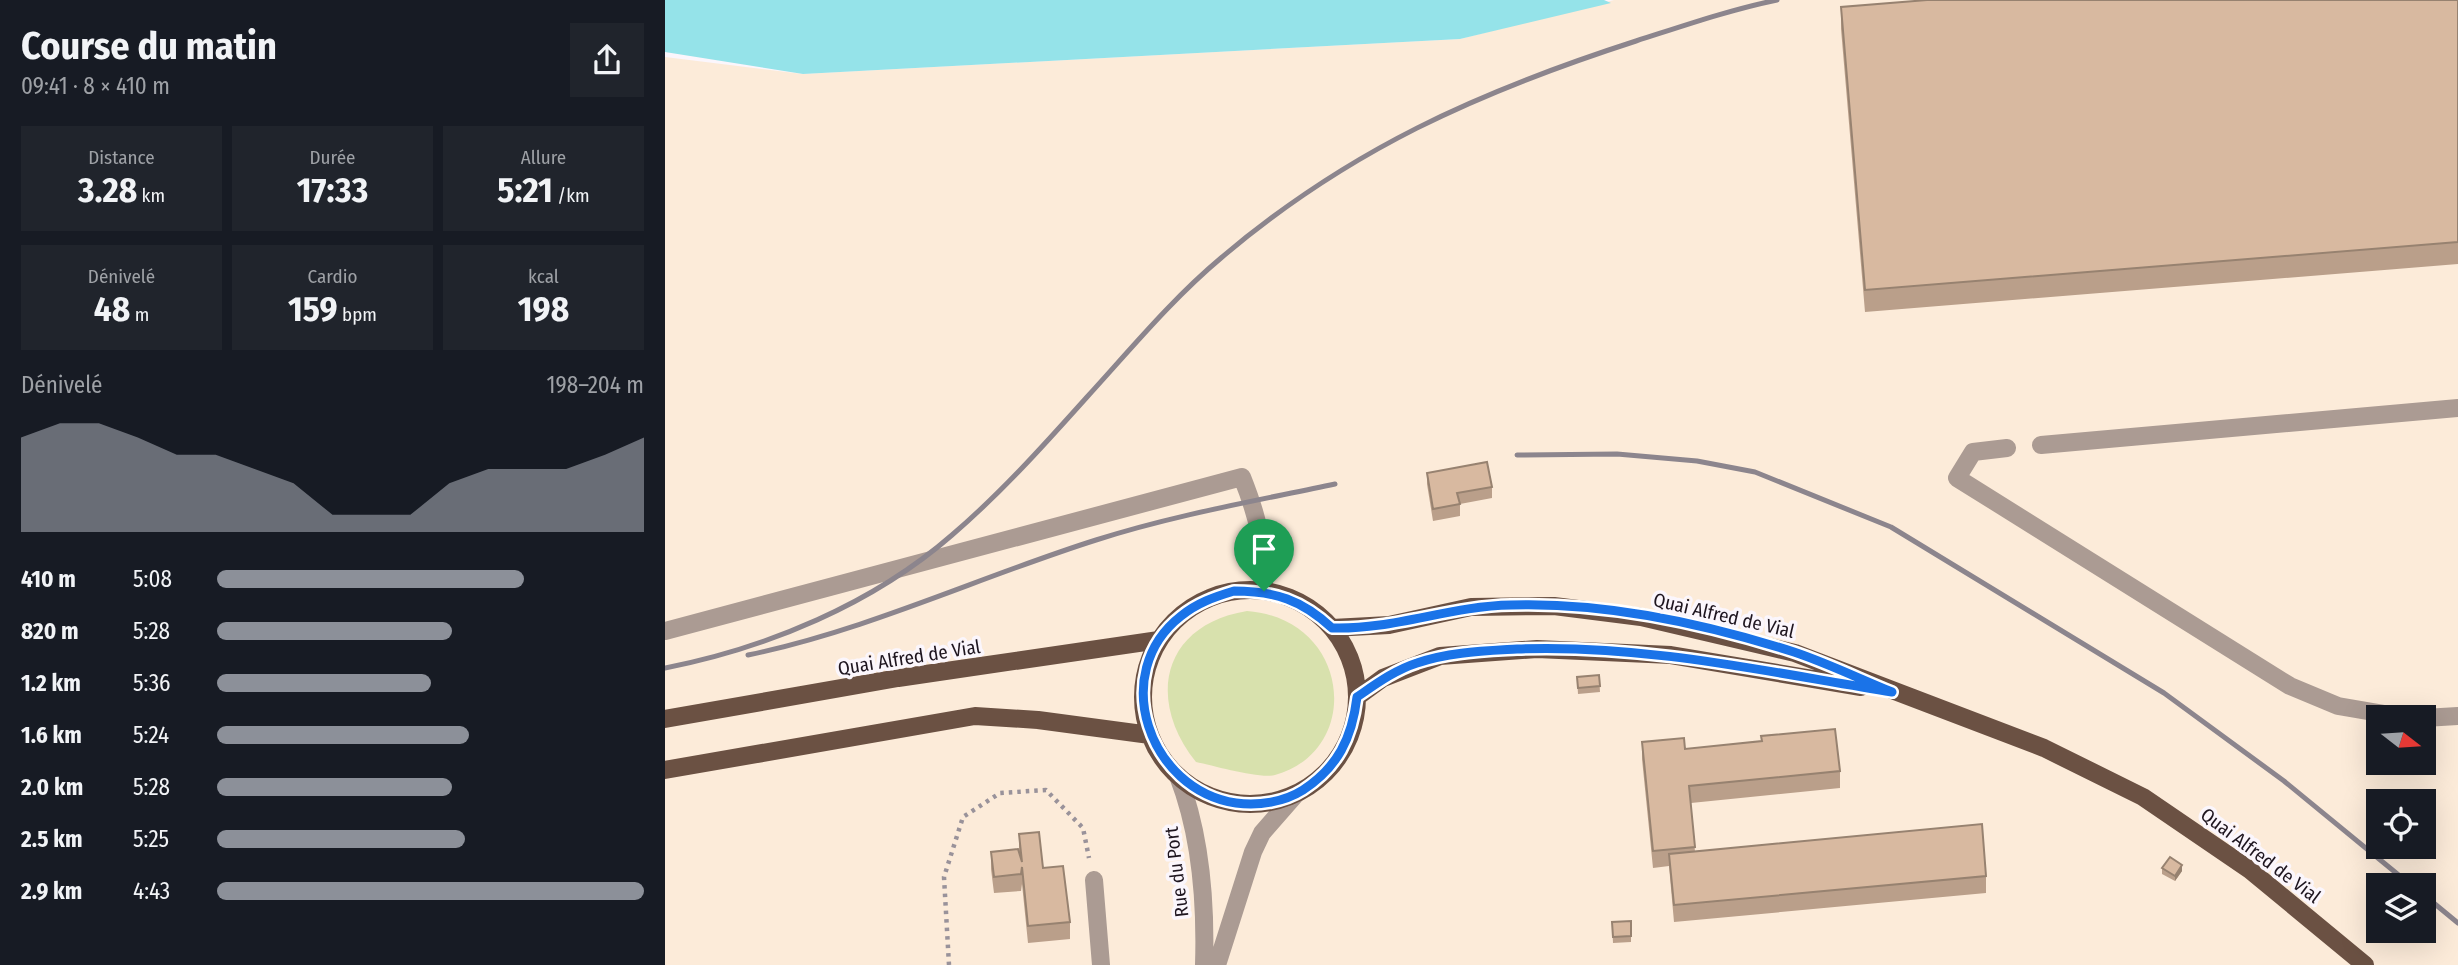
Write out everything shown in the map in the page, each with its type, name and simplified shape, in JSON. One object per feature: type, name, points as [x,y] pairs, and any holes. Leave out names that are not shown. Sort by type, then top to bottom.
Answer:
[{"type":"main road","points":[[1234,591],[1264,591],[1290,597],[1313,610],[1332,628],[1346,649],[1355,672],[1357,697],[1353,727],[1341,755],[1322,778],[1296,794],[1273,802],[1247,805],[1222,801],[1198,791],[1178,776],[1161,757],[1150,735],[1145,692],[1147,671],[1159,640],[1179,617],[1204,600],[1234,591]]},
{"type":"main road","name":"Quai Alfred de Vial","points":[[1332,628],[1389,625],[1471,607],[1512,604],[1596,610],[1685,625],[1795,653],[2044,748],[2143,797],[2251,870],[2365,965]]},
{"type":"main road","name":"Quai Alfred de Vial","points":[[665,719],[898,678],[1159,640]]},
{"type":"main road","name":"Quai Alfred de Vial","points":[[1357,697],[1383,678],[1440,656],[1537,649],[1671,655],[1892,692]]},
{"type":"main road","points":[[665,770],[975,716],[1052,722],[1150,735]]},
{"type":"street","points":[[2041,445],[2458,408]]},
{"type":"street","points":[[2007,448],[1973,452],[1957,478],[2290,686],[2338,706],[2366,711]]},
{"type":"street","points":[[665,631],[1242,477],[1265,551],[1264,591]]},
{"type":"street","points":[[2436,717],[2458,716]]},
{"type":"street","name":"Rue du Port","points":[[1178,776],[1188,803],[1196,840],[1204,965]]},
{"type":"street","points":[[1217,965],[1253,852],[1262,834],[1296,794]]},
{"type":"street","points":[[1094,880],[1101,965]]},
{"type":"path","points":[[949,965],[944,877],[963,817],[1000,793],[1046,790],[1083,828],[1094,880]]},
{"type":"shaded area","points":[[1614,0],[2458,0],[2458,965],[665,965],[665,57],[803,74],[1460,39]]},
{"type":"green space","points":[[1247,611],[1282,619],[1308,636],[1325,660],[1333,687],[1333,714],[1323,740],[1304,761],[1275,775],[1248,774],[1196,762],[1180,738],[1171,714],[1168,691],[1171,669],[1180,649],[1196,632],[1218,619]]},
{"type":"water","points":[[665,0],[1604,0],[1611,3],[1460,39],[803,74],[665,52]]},
{"type":"building","points":[[1927,0],[2458,0],[2458,242],[1865,290],[1841,7]]},
{"type":"building","points":[[1487,462],[1492,487],[1457,493],[1460,504],[1433,509],[1427,473]]},
{"type":"building","points":[[1599,675],[1600,686],[1578,688],[1577,677]]},
{"type":"building","points":[[1835,729],[1840,771],[1689,786],[1695,847],[1653,851],[1642,742],[1684,738],[1685,749],[1762,741],[1761,736]]},
{"type":"building","points":[[1982,824],[1986,876],[1674,905],[1669,854]]},
{"type":"building","points":[[1039,832],[1043,868],[1063,866],[1070,922],[1028,926],[1022,867],[1021,874],[994,877],[991,852],[1018,849],[1022,862],[1019,834]]},
{"type":"building","points":[[2170,857],[2182,865],[2175,876],[2162,868]]},
{"type":"building","points":[[1631,921],[1631,936],[1613,937],[1612,922]]},
{"type":"railway","points":[[665,668],[742,648],[817,620],[888,582],[921,560],[1005,486],[1185,290],[1269,220],[1366,155],[1417,128],[1522,81],[1689,24],[1777,0]]},
{"type":"railway","points":[[1517,455],[1617,454],[1697,461],[1755,472],[1891,527],[2164,693],[2284,781],[2396,873]]},
{"type":"railway","points":[[748,655],[837,632],[1125,531],[1335,484]]},
{"type":"railway","points":[[2436,905],[2458,923]]},
{"type":"route","points":[[1234,591],[1264,591],[1290,597],[1313,610],[1332,628],[1360,629],[1471,607],[1512,604],[1596,610],[1641,617],[1685,625],[1795,653],[1892,692],[1671,655],[1537,649],[1440,656],[1383,678],[1357,697],[1353,727],[1341,755],[1322,778],[1296,794],[1273,802],[1247,805],[1222,801],[1198,791],[1178,776],[1161,757],[1150,735],[1143,703],[1147,671],[1159,640],[1179,617],[1204,600],[1234,591]]}]
